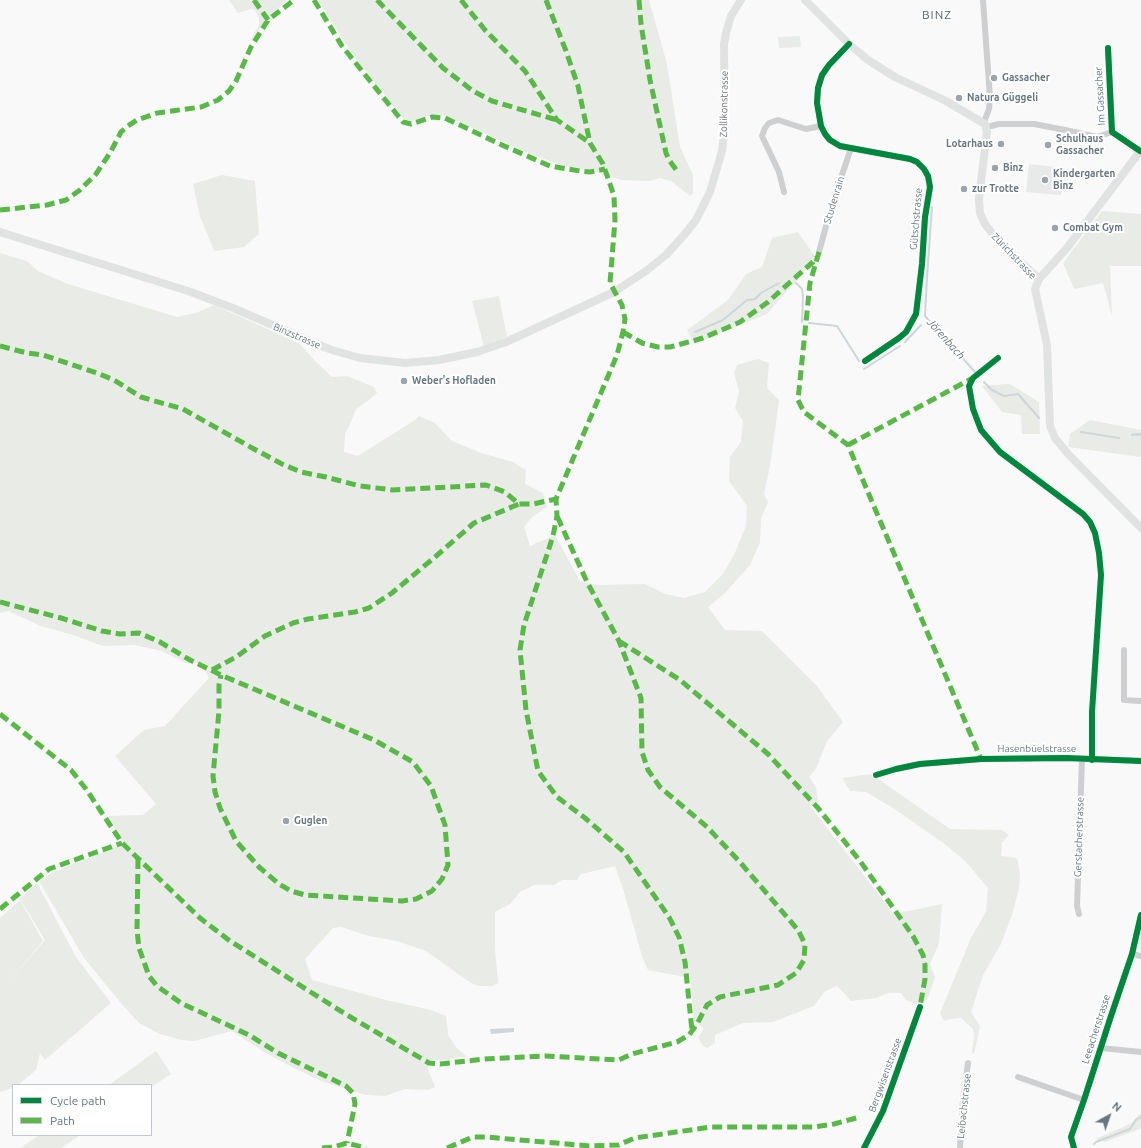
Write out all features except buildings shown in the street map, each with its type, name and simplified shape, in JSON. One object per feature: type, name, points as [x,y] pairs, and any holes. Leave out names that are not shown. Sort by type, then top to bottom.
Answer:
[{"type":"main road","name":"Zollikonstrasse","points":[[596,299],[614,292],[646,271],[666,255],[685,234],[704,206],[710,192],[724,143],[726,109],[724,61],[726,33],[731,16],[741,0]]},
{"type":"main road","points":[[805,0],[849,44],[880,68],[946,101],[985,125]]},
{"type":"main road","name":"Zürichstrasse","points":[[985,125],[987,140],[980,177],[978,199],[980,213],[985,224],[999,242],[1039,279],[1035,289],[1047,345],[1050,426],[1055,438],[1069,455],[1141,528]]},
{"type":"main road","points":[[1039,279],[1064,252],[1140,151]]},
{"type":"main road","name":"Binzstrasse","points":[[0,232],[208,298],[332,350],[360,358],[377,360],[405,363],[425,362],[471,354],[506,342],[596,299]]},
{"type":"street","name":"Zürichstrasse","points":[[983,0],[990,98],[985,125]]},
{"type":"street","name":"Gütschstrasse","points":[[849,44],[822,75],[818,88],[817,103],[821,126],[825,134],[835,144],[910,159],[917,162],[928,176],[930,187],[925,217],[922,264],[916,314],[906,332],[865,361]]},
{"type":"street","name":"Im Gassacher","points":[[1108,48],[1112,132],[1140,151]]},
{"type":"street","points":[[784,192],[779,172],[762,136],[764,128],[775,120],[806,129],[821,126]]},
{"type":"street","points":[[985,125],[1034,124],[1097,137],[1112,132]]},
{"type":"street","name":"Studenrain","points":[[819,252],[835,194],[851,148]]},
{"type":"street","points":[[1124,650],[1124,700],[1141,701]]},
{"type":"street","name":"Hasenbüelstrasse","points":[[876,775],[920,764],[981,759],[1082,759],[1141,761]]},
{"type":"street","name":"Gerstacherstrasse","points":[[1079,914],[1077,906],[1082,759]]},
{"type":"street","name":"Leeacherstrasse","points":[[1074,1148],[1071,1137],[1132,954],[1141,915]]},
{"type":"street","points":[[1132,954],[1141,956]]},
{"type":"street","name":"Bergwisenstrasse","points":[[864,1148],[885,1106],[920,1007]]},
{"type":"street","points":[[1101,1048],[1141,1052]]},
{"type":"street","name":"Leibachstrasse","points":[[960,1148],[963,1100],[968,1063]]},
{"type":"street","points":[[1018,1077],[1084,1100]]},
{"type":"shaded area","points":[[229,0],[287,0],[263,23],[253,41],[251,39],[259,25],[259,18],[255,10],[251,9],[238,13]]},
{"type":"shaded area","points":[[318,0],[649,0],[667,64],[680,147],[693,175],[693,193],[690,196],[671,181],[659,178],[650,181],[621,180],[597,172],[564,166],[528,153],[446,116],[431,115],[411,121],[404,119],[356,59]]},
{"type":"shaded area","points":[[800,36],[801,47],[779,48],[778,37]]},
{"type":"shaded area","name":"Kindergarten Binz","points":[[1029,164],[1063,168],[1061,195],[1026,192]]},
{"type":"shaded area","points":[[222,175],[255,181],[259,234],[244,247],[214,251],[200,216],[193,184]]},
{"type":"shaded area","points":[[1102,211],[1141,214],[1141,266],[1110,266],[1112,316],[1103,283],[1074,289],[1063,263]]},
{"type":"shaded area","points":[[798,232],[816,258],[767,314],[694,344],[687,330],[728,300],[746,274],[762,267],[772,238]]},
{"type":"shaded area","points":[[0,253],[27,261],[38,271],[68,284],[177,317],[196,313],[214,305],[299,343],[332,377],[347,376],[374,387],[377,393],[356,409],[345,433],[344,452],[358,456],[419,416],[435,423],[452,441],[481,453],[513,462],[526,470],[525,484],[543,493],[547,507],[531,518],[524,527],[530,546],[555,535],[580,581],[597,585],[645,584],[665,594],[684,598],[705,592],[723,574],[734,555],[746,526],[747,506],[729,481],[730,457],[741,442],[743,421],[735,408],[739,391],[734,373],[737,365],[758,359],[769,363],[767,388],[779,400],[770,466],[764,494],[768,502],[761,518],[760,542],[750,565],[724,594],[708,607],[725,630],[762,631],[817,686],[843,722],[827,741],[816,769],[809,777],[816,787],[818,802],[810,806],[894,914],[942,904],[939,943],[930,964],[935,977],[928,998],[918,1005],[906,1000],[901,993],[888,993],[876,998],[851,1001],[837,986],[825,991],[814,1006],[773,1022],[743,1023],[715,1035],[715,1043],[707,1048],[702,1045],[698,1037],[704,1029],[694,1021],[690,978],[648,970],[642,956],[615,866],[581,874],[577,880],[562,880],[554,885],[534,885],[520,892],[510,904],[495,912],[495,949],[498,983],[493,986],[479,986],[471,983],[426,951],[397,941],[369,936],[341,927],[333,928],[305,959],[312,980],[386,1000],[431,1010],[446,1016],[448,1035],[456,1047],[467,1057],[450,1058],[450,1060],[428,1060],[428,1069],[435,1087],[427,1090],[405,1089],[385,1096],[366,1095],[323,1082],[264,1052],[232,1031],[194,1041],[182,1040],[160,1034],[139,1023],[84,958],[39,881],[53,872],[124,844],[107,816],[143,815],[156,804],[115,756],[144,730],[165,726],[209,678],[201,663],[185,663],[162,651],[134,645],[103,646],[73,635],[41,626],[8,611],[0,613]]},
{"type":"shaded area","points":[[499,296],[507,337],[484,346],[472,301]]},
{"type":"shaded area","points":[[1010,384],[1039,402],[1040,434],[1022,434],[1021,415],[1002,412],[982,386]]},
{"type":"shaded area","points":[[1090,420],[1141,430],[1141,457],[1068,447],[1070,434]]},
{"type":"shaded area","points":[[871,774],[950,829],[1002,830],[1009,835],[1002,842],[1001,856],[1017,858],[1020,874],[1019,888],[1012,915],[1001,944],[983,975],[971,1012],[980,1026],[974,1054],[972,1052],[974,1036],[973,1029],[961,1018],[944,1021],[940,1013],[971,938],[986,912],[988,888],[966,862],[946,845],[893,808],[866,792],[850,791],[842,778]]},
{"type":"shaded area","points":[[37,883],[76,957],[111,1003],[45,1060],[40,1053],[36,1070],[19,1084],[12,1084],[12,1088],[0,1092],[0,918],[20,900],[43,941],[6,985],[45,940],[20,899]]},
{"type":"shaded area","points":[[514,1028],[514,1032],[491,1034],[490,1029]]},
{"type":"shaded area","points":[[156,1051],[171,1074],[152,1086],[152,1084],[110,1084]]},
{"type":"shaded area","points":[[1141,1113],[1140,1129],[1105,1142],[1095,1139],[1130,1124]]},
{"type":"shaded area","points":[[38,1136],[79,1136],[61,1148],[21,1148]]},
{"type":"waterway","name":"Jörenbach","points":[[932,207],[925,316],[975,372]]},
{"type":"waterway","points":[[695,332],[723,320],[747,300],[755,299],[761,293],[779,283]]},
{"type":"waterway","name":"Jörenbach","points":[[796,283],[802,289],[802,322]]},
{"type":"waterway","name":"Jörenbach","points":[[809,323],[837,326],[859,361]]},
{"type":"waterway","name":"Jörenbach","points":[[905,342],[921,325]]},
{"type":"waterway","name":"Jörenbach","points":[[864,369],[900,346]]},
{"type":"waterway","name":"Jörenbach","points":[[984,382],[992,390],[1004,396],[1018,394],[1039,418]]},
{"type":"waterway","name":"Jörenbach","points":[[1081,432],[1119,438]]},
{"type":"waterway","name":"Jörenbach","points":[[1132,435],[1141,435]]},
{"type":"waterway","points":[[1094,1144],[1130,1129],[1136,1120],[1141,1117]]},
{"type":"marked path","points":[[254,0],[268,20]]},
{"type":"marked path","points":[[0,210],[47,205],[66,200],[80,190],[96,174],[110,153],[121,132],[137,120],[157,113],[201,107],[218,100],[229,91],[236,81],[251,47],[268,20],[294,0]]},
{"type":"marked path","points":[[314,0],[342,46],[403,122],[411,124],[432,117],[445,118],[550,166],[590,172],[605,169]]},
{"type":"marked path","points":[[377,0],[443,68],[473,91],[492,101],[557,120]]},
{"type":"marked path","points":[[461,0],[485,30],[525,71],[557,120],[590,143]]},
{"type":"marked path","points":[[546,0],[578,86],[590,143],[603,164],[614,196],[615,220],[610,283],[622,305],[625,319],[617,355],[556,499],[557,516],[553,536],[524,625],[520,650],[526,710],[538,771],[557,797],[585,818],[624,852],[669,917],[679,937],[685,962],[692,1031]]},
{"type":"marked path","points":[[639,0],[641,24],[650,80],[666,153],[677,171]]},
{"type":"marked path","points":[[819,252],[810,283],[798,400],[804,412],[848,445],[981,759]]},
{"type":"marked path","points":[[623,332],[642,343],[658,347],[670,347],[703,338],[740,322],[768,302],[813,262],[816,257]]},
{"type":"marked path","points":[[0,346],[27,353],[43,355],[114,380],[141,397],[183,409],[282,464],[301,472],[360,486],[393,490],[486,485],[505,492],[519,504],[533,504],[556,499]]},
{"type":"marked path","points":[[848,445],[971,379]]},
{"type":"marked path","points":[[212,670],[236,657],[265,636],[293,623],[308,619],[355,612],[369,608],[392,593],[474,523],[519,504]]},
{"type":"marked path","points":[[0,714],[71,770],[86,789],[122,843],[200,918],[230,941],[347,1015],[429,1063],[440,1064],[485,1059],[545,1056],[619,1060],[632,1054],[677,1042],[689,1035],[697,1024],[707,1005],[720,997],[778,985],[796,973],[804,960],[805,944],[798,930],[739,861],[707,827],[660,787],[648,770],[642,752],[641,698],[619,641],[587,582],[557,516]]},
{"type":"marked path","points":[[0,602],[61,618],[102,631],[120,634],[139,633],[160,642],[190,660],[221,675],[374,740],[413,762],[431,786],[445,825],[448,865],[442,879],[432,891],[416,899],[402,901],[305,895],[291,891],[279,884],[259,867],[236,841],[220,808],[215,792],[213,776],[219,711],[219,685],[221,675]]},
{"type":"marked path","points":[[619,641],[680,680],[768,754],[818,808],[860,861],[913,936],[923,955],[925,979],[920,1007]]},
{"type":"marked path","points":[[0,909],[49,869],[122,843]]},
{"type":"marked path","points":[[138,859],[137,930],[139,948],[149,976],[157,986],[181,1003],[249,1035],[278,1053],[346,1086],[353,1093],[355,1104],[347,1143]]},
{"type":"marked path","points":[[447,1148],[473,1137],[590,1146],[618,1145],[635,1138],[711,1127],[814,1127],[834,1124],[860,1117]]},
{"type":"marked path","points":[[322,1148],[334,1147],[347,1143],[366,1148]]},
{"type":"cycle path","points":[[849,44],[829,65],[822,75],[818,88],[817,103],[821,126],[825,134],[830,140],[840,146],[910,159],[917,162],[928,176],[930,187],[925,217],[922,264],[916,314],[906,332],[865,361]]},
{"type":"cycle path","points":[[1108,48],[1112,132],[1140,151]]},
{"type":"cycle path","points":[[998,358],[973,378],[969,386],[973,409],[981,430],[1000,452],[1083,514],[1090,522],[1095,533],[1101,575],[1092,712],[1092,760]]},
{"type":"cycle path","points":[[876,775],[920,764],[981,759],[1066,758],[1141,761]]},
{"type":"cycle path","points":[[1074,1148],[1071,1137],[1132,954],[1141,915]]},
{"type":"cycle path","points":[[864,1148],[883,1111],[920,1007]]},
{"type":"place","name":"Gassacher","points":[[994,78]]},
{"type":"place","name":"Natura Güggeli","points":[[959,98]]},
{"type":"place","name":"Lotarhaus","points":[[1001,144]]},
{"type":"place","name":"Schulhaus Gassacher","points":[[1048,145]]},
{"type":"place","name":"Binz","points":[[995,168]]},
{"type":"place","name":"Kindergarten Binz","points":[[1045,180]]},
{"type":"place","name":"zur Trotte","points":[[964,189]]},
{"type":"place","name":"Combat Gym","points":[[1055,228]]},
{"type":"place","name":"Weber's Hofladen","points":[[404,381]]},
{"type":"place","name":"Guglen","points":[[286,821]]},
{"type":"district","name":"BINZ","points":[[937,15]]}]
